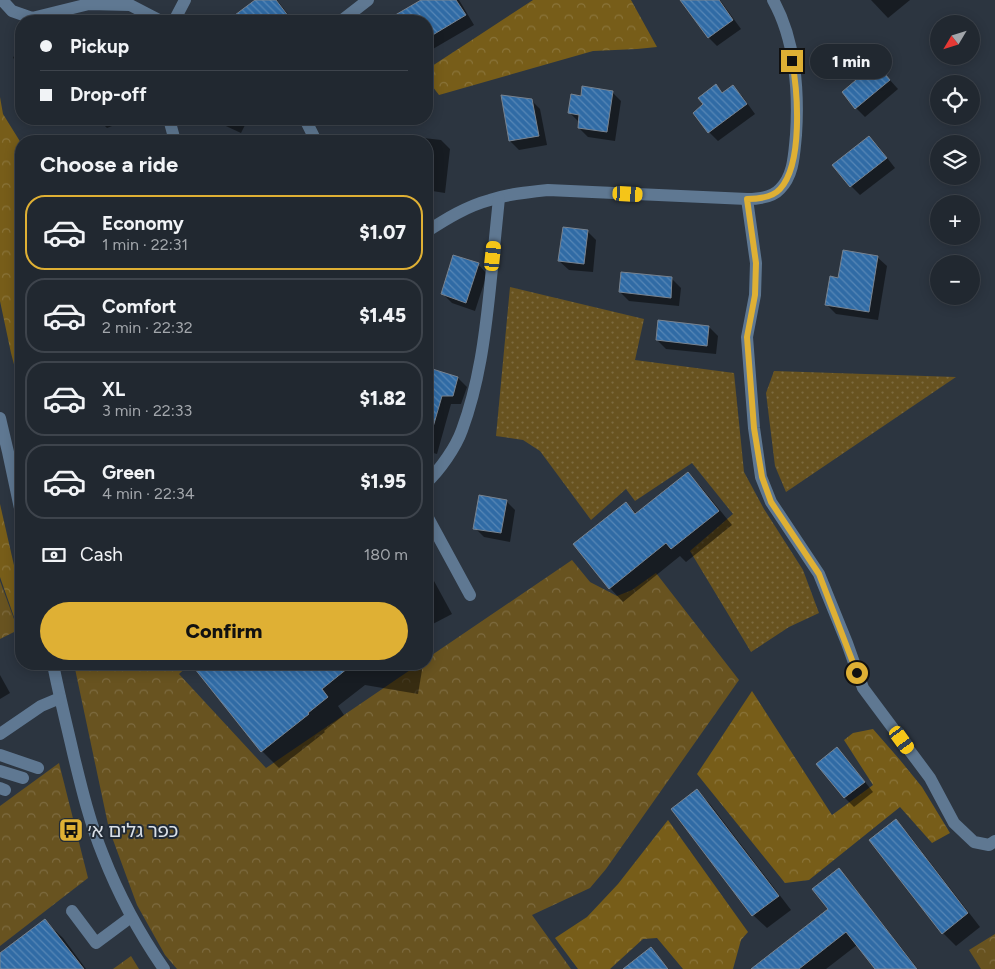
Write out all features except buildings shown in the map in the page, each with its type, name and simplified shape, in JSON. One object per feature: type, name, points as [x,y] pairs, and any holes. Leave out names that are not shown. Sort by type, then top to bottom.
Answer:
[{"type":"street","points":[[2,0],[12,11],[23,15]]},
{"type":"street","points":[[177,15],[185,0]]},
{"type":"street","points":[[348,15],[368,0]]},
{"type":"street","points":[[433,228],[466,209],[490,200],[548,190],[747,199],[760,198],[779,190],[788,177],[794,158],[797,115],[796,81],[789,42],[780,13],[773,0]]},
{"type":"street","points":[[44,15],[89,4],[130,4],[150,15]]},
{"type":"street","points":[[433,476],[450,453],[462,431],[475,384],[485,333],[500,198]]},
{"type":"street","points":[[747,199],[756,263],[755,295],[747,337],[749,374],[760,467],[771,502],[819,574],[863,688],[930,778],[954,822],[974,842],[989,845],[995,842]]},
{"type":"street","points":[[0,421],[15,450]]},
{"type":"street","points":[[433,527],[470,595]]},
{"type":"street","points":[[54,670],[90,820],[102,854],[131,917],[164,969]]},
{"type":"street","points":[[0,734],[41,706],[60,698]]},
{"type":"street","points":[[0,755],[38,768]]},
{"type":"street","points":[[0,770],[23,778]]},
{"type":"street","points":[[72,911],[96,943],[131,917]]},
{"type":"green space","points":[[533,0],[631,0],[657,47],[593,51],[439,95],[433,87],[433,65]]},
{"type":"green space","points":[[0,97],[3,114],[16,135],[15,368],[0,301]]},
{"type":"green space","points":[[510,287],[644,319],[635,360],[734,373],[744,472],[764,509],[803,570],[819,613],[789,627],[751,652],[690,551],[733,514],[692,463],[635,501],[626,489],[591,520],[540,451],[523,440],[496,436]]},
{"type":"green space","points":[[774,371],[956,377],[786,492],[775,466],[766,393]]},
{"type":"green space","points":[[0,504],[15,570],[15,620],[0,577]]},
{"type":"green space","points":[[572,560],[590,582],[617,596],[632,590],[656,573],[739,680],[606,869],[590,888],[532,915],[571,969],[177,969],[165,955],[137,905],[109,829],[75,670],[183,670],[179,674],[266,768],[410,670],[433,670],[433,654]]},
{"type":"green space","points":[[0,581],[15,622],[15,632],[0,639]]},
{"type":"green space","points":[[752,691],[832,815],[873,785],[844,740],[853,733],[873,729],[922,787],[950,833],[932,843],[900,807],[809,880],[785,883],[697,774]]},
{"type":"green space","points":[[59,763],[88,878],[0,946],[0,806]]},
{"type":"green space","points":[[668,820],[748,932],[741,940],[733,969],[683,969],[657,938],[643,939],[610,969],[578,969],[555,938],[587,917],[618,884]]},
{"type":"green space","points":[[995,934],[995,969],[981,969],[969,950]]},
{"type":"green space","points":[[131,956],[139,969],[113,969]]},
{"type":"place","name":"כפר גלים א׳","points":[[71,830]]},
{"type":"route","points":[[792,61],[796,81],[797,115],[794,158],[788,177],[779,190],[770,195],[747,199],[756,263],[755,295],[747,337],[754,428],[762,477],[771,502],[819,574],[857,673]]}]
